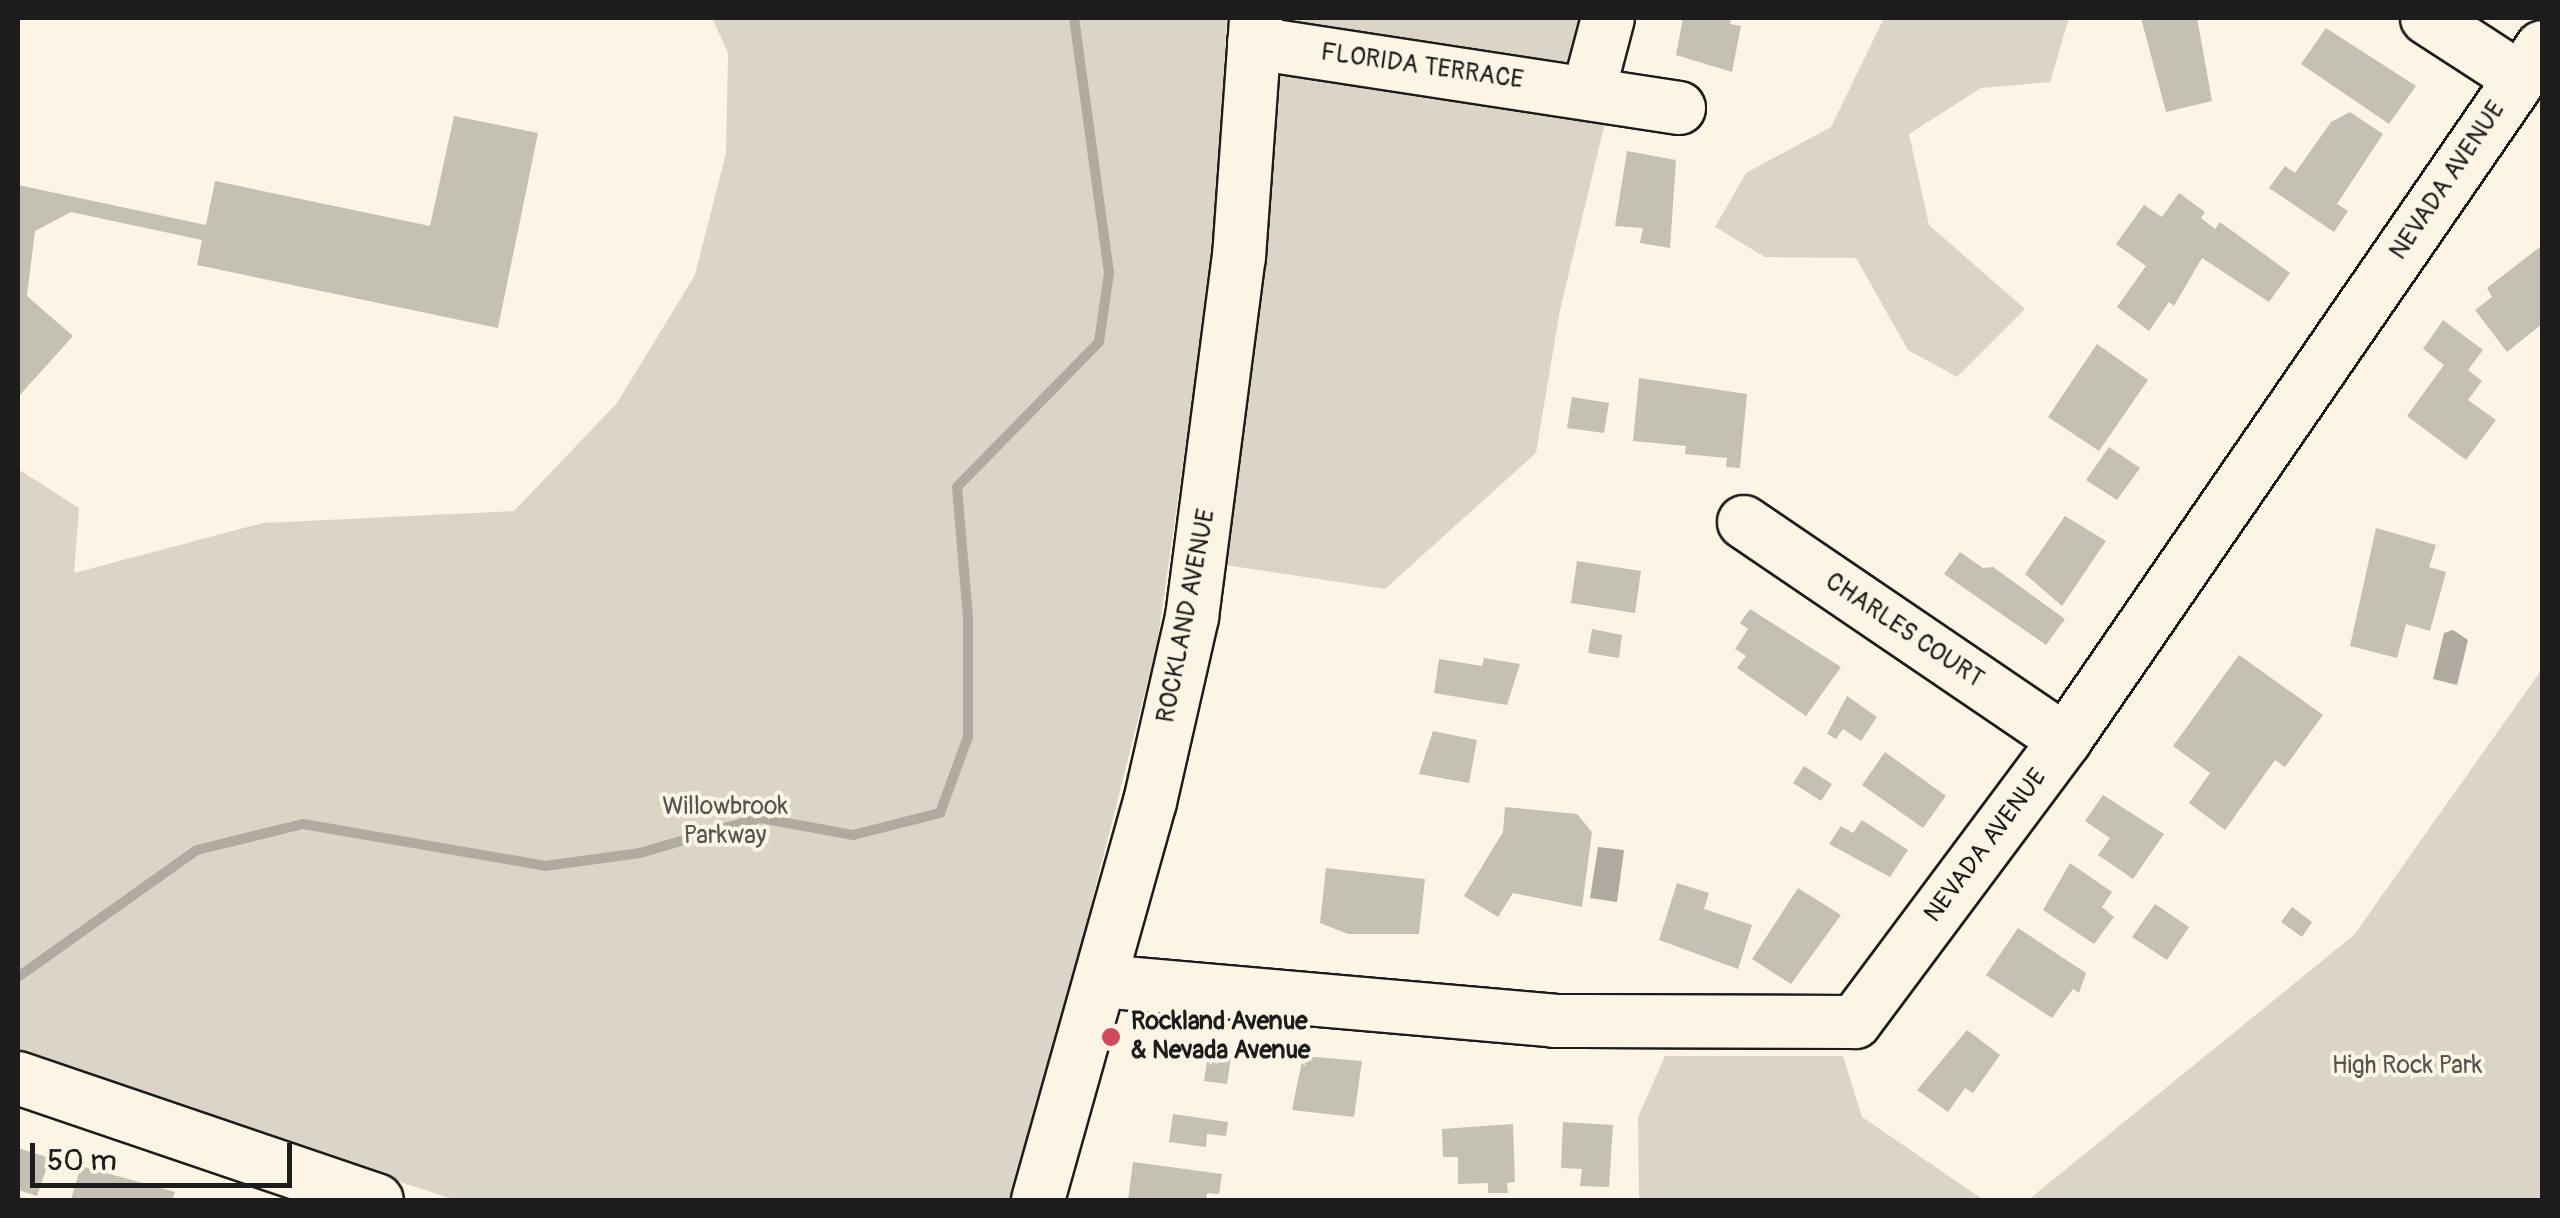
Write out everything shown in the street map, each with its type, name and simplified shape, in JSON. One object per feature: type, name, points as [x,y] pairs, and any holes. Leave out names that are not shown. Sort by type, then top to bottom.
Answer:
[{"type":"street","points":[[1589,90],[1608,18]]},
{"type":"street","points":[[2427,18],[2530,62]]},
{"type":"street","name":"FLORIDA TERRACE","points":[[1255,30],[1679,108]]},
{"type":"street","name":"ROCKLAND AVENUE","points":[[1038,1200],[1150,802],[1197,589],[1239,257],[1255,30]]},
{"type":"street","name":"NEVADA AVENUE","points":[[1101,981],[1554,1021],[1855,1022],[2065,740],[2530,62]]},
{"type":"street","name":"CHARLES COURT","points":[[1744,522],[2065,740]]},
{"type":"street","points":[[18,1078],[378,1200]]},
{"type":"green space","name":"Willowbrook Parkway","points":[[712,18],[1227,18],[1213,254],[1157,645],[1016,1200],[455,1200],[18,1056],[18,469],[79,508],[74,573],[263,523],[514,511],[617,403],[695,275],[726,153],[728,53]]},
{"type":"green space","points":[[1285,18],[1601,18],[1579,69],[1297,27]]},
{"type":"green space","points":[[1884,18],[2069,18],[2050,82],[1981,88],[1909,134],[1929,225],[2025,309],[1957,377],[1908,350],[1856,258],[1765,257],[1715,227],[1746,173],[1831,127]]},
{"type":"green space","points":[[1277,72],[1608,110],[1560,310],[1536,453],[1385,589],[1225,565]]},
{"type":"green space","name":"High Rock Park","points":[[2542,669],[2542,1200],[2028,1200],[2354,935]]},
{"type":"green space","points":[[1665,1056],[1843,1056],[1862,1117],[1984,1200],[1639,1200],[1638,1117]]},
{"type":"shaded area","points":[[2453,630],[2468,640],[2457,685],[2433,679],[2444,633]]},
{"type":"shaded area","points":[[1598,847],[1624,850],[1617,902],[1590,898]]},
{"type":"building","points":[[1683,18],[1731,18],[1730,24],[1741,26],[1732,72],[1676,55]]},
{"type":"building","points":[[2141,18],[2197,18],[2212,101],[2166,112]]},
{"type":"building","points":[[2326,28],[2416,86],[2389,124],[2301,64]]},
{"type":"building","points":[[2350,112],[2383,134],[2337,204],[2348,211],[2334,232],[2269,188],[2285,166],[2295,173],[2331,122]]},
{"type":"building","points":[[454,116],[538,133],[498,328],[197,265],[202,240],[71,212],[35,231],[27,296],[73,336],[18,397],[18,185],[206,225],[215,181],[430,226]]},
{"type":"building","points":[[1627,151],[1676,160],[1670,248],[1640,243],[1643,228],[1615,226]]},
{"type":"building","points":[[2179,193],[2205,212],[2201,218],[2215,229],[2220,222],[2290,273],[2269,302],[2202,258],[2174,306],[2169,302],[2149,331],[2117,307],[2146,266],[2116,244],[2144,205],[2162,217]]},
{"type":"building","points":[[2541,246],[2542,324],[2507,352],[2475,310],[2492,297],[2487,288]]},
{"type":"building","points":[[2443,320],[2483,350],[2468,370],[2482,381],[2468,400],[2496,420],[2466,460],[2407,416],[2444,365],[2423,349]]},
{"type":"building","points":[[2097,344],[2148,380],[2099,451],[2048,417]]},
{"type":"building","points":[[1639,378],[1747,394],[1740,468],[1726,467],[1727,458],[1685,454],[1686,446],[1633,441]]},
{"type":"building","points":[[1572,397],[1609,403],[1604,433],[1567,428]]},
{"type":"building","points":[[2109,447],[2140,468],[2117,500],[2086,480]]},
{"type":"building","points":[[2065,516],[2106,541],[2062,606],[2025,574]]},
{"type":"building","points":[[2376,528],[2436,545],[2429,567],[2446,572],[2430,631],[2406,624],[2397,658],[2350,646]]},
{"type":"building","points":[[1960,552],[1983,568],[1993,567],[2065,619],[2046,645],[1944,574]]},
{"type":"building","points":[[1577,561],[1641,571],[1635,613],[1571,603]]},
{"type":"building","points":[[1750,609],[1841,667],[1806,716],[1737,668],[1746,656],[1735,649],[1748,629],[1740,623]]},
{"type":"building","points":[[1592,629],[1622,635],[1619,658],[1588,653]]},
{"type":"building","points":[[2239,655],[2323,715],[2285,767],[2275,760],[2225,830],[2189,803],[2210,773],[2173,746]]},
{"type":"building","points":[[1484,658],[1520,664],[1507,705],[1434,693],[1439,659],[1482,666]]},
{"type":"building","points":[[1847,696],[1877,717],[1861,741],[1843,729],[1836,739],[1827,734]]},
{"type":"building","points":[[1433,731],[1477,740],[1469,783],[1419,774]]},
{"type":"building","points":[[1885,752],[1946,796],[1923,828],[1862,785]]},
{"type":"building","points":[[1804,766],[1832,784],[1821,801],[1793,783]]},
{"type":"building","points":[[2103,795],[2164,834],[2133,879],[2098,855],[2110,838],[2085,821]]},
{"type":"building","points":[[1505,807],[1577,814],[1592,832],[1582,907],[1513,893],[1498,917],[1464,896],[1503,832]]},
{"type":"building","points":[[1862,820],[1908,850],[1890,877],[1829,844],[1841,826],[1853,833]]},
{"type":"building","points":[[2070,863],[2112,892],[2102,907],[2114,917],[2094,944],[2043,910]]},
{"type":"building","points":[[1326,868],[1425,879],[1419,934],[1348,934],[1320,923]]},
{"type":"building","points":[[1677,883],[1709,893],[1704,909],[1752,925],[1738,969],[1659,940]]},
{"type":"building","points":[[1798,888],[1841,915],[1791,984],[1752,959]]},
{"type":"building","points":[[2155,904],[2189,927],[2167,960],[2132,937]]},
{"type":"building","points":[[2292,907],[2312,922],[2302,937],[2281,922]]},
{"type":"building","points":[[2018,928],[2086,973],[2079,993],[2073,989],[2052,1018],[1986,975]]},
{"type":"building","points":[[1967,1030],[2000,1055],[1973,1093],[1965,1088],[1948,1112],[1917,1090]]},
{"type":"building","points":[[1209,1048],[1232,1051],[1227,1084],[1204,1081]]},
{"type":"building","points":[[1303,1056],[1362,1061],[1354,1117],[1292,1110]]},
{"type":"building","points":[[1173,1114],[1228,1122],[1226,1136],[1207,1134],[1206,1147],[1169,1142]]},
{"type":"building","points":[[1563,1122],[1613,1125],[1609,1187],[1580,1186],[1582,1169],[1561,1168]]},
{"type":"building","points":[[1513,1124],[1515,1182],[1507,1183],[1508,1193],[1488,1193],[1488,1183],[1458,1184],[1458,1157],[1443,1157],[1442,1129]]},
{"type":"building","points":[[18,1148],[50,1158],[37,1196],[18,1190]]},
{"type":"building","points":[[1133,1162],[1222,1174],[1219,1194],[1207,1193],[1206,1200],[1128,1200]]},
{"type":"building","points":[[81,1166],[175,1192],[172,1200],[71,1199]]},
{"type":"waterway","points":[[18,977],[197,850],[303,824],[545,866],[640,853],[760,818],[853,835],[940,813],[968,737],[968,618],[957,487],[1099,342],[1109,273],[1074,18]]},
{"type":"place","name":"Rockland Avenue & Nevada Avenue","points":[[1111,1037]]}]
